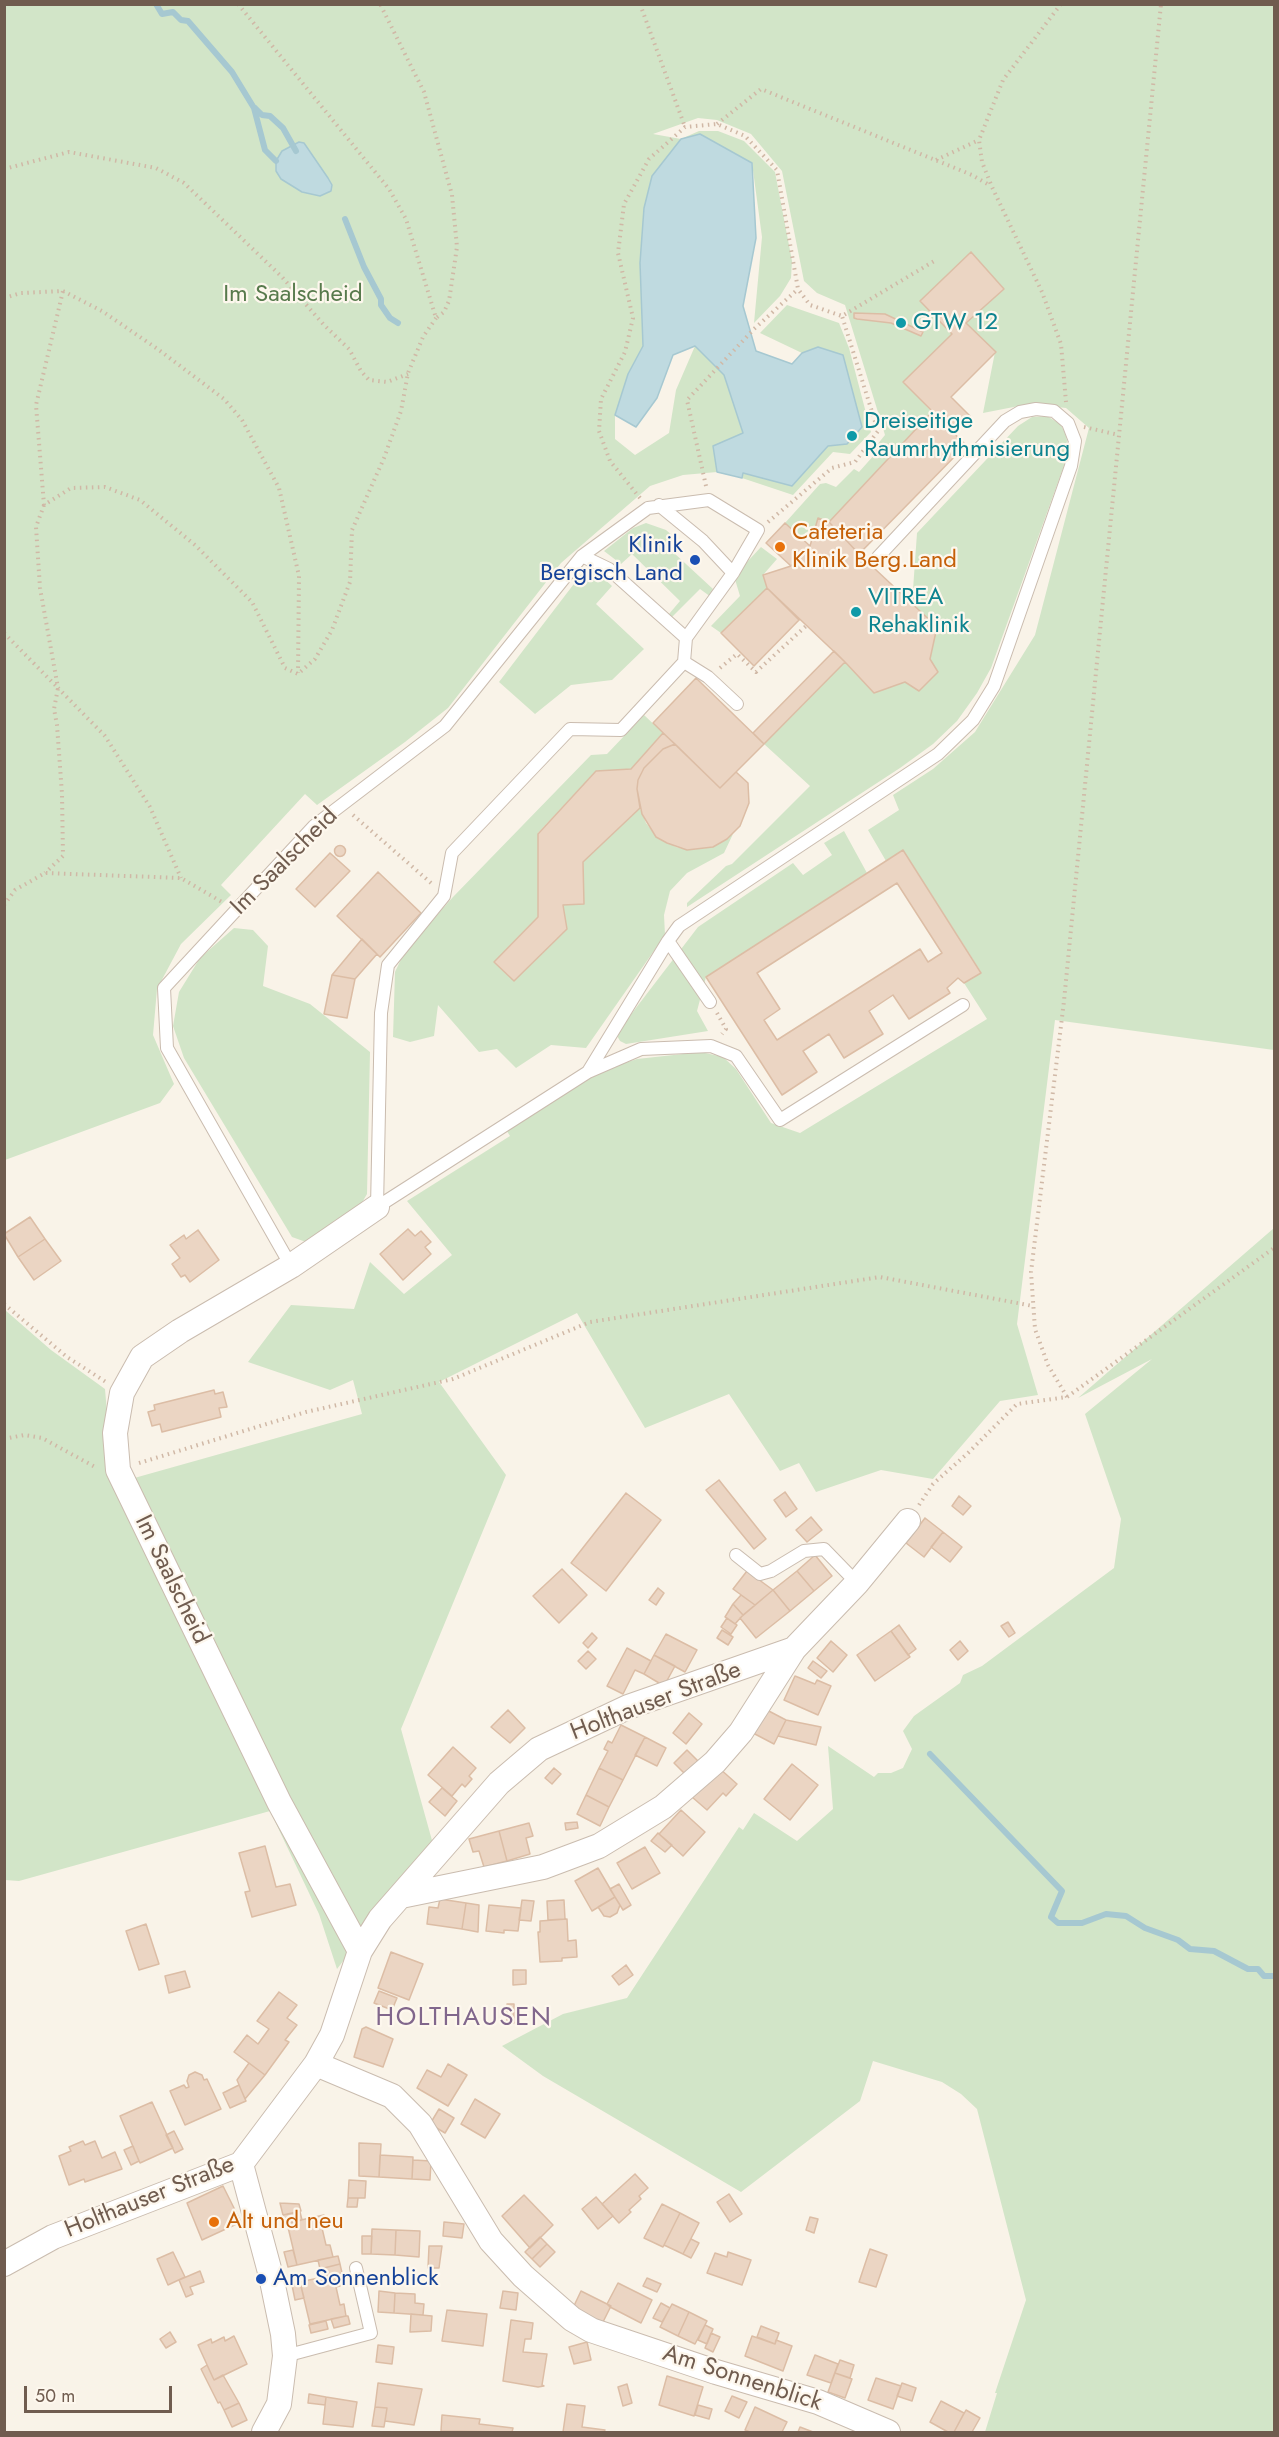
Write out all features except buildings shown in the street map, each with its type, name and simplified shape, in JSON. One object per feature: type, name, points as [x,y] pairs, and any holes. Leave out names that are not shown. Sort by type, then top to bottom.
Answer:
[{"type":"street","name":"Im Saalscheid","points":[[360,1951],[279,1802],[118,1470],[115,1433],[122,1393],[142,1357],[180,1331],[291,1266],[377,1208]]},
{"type":"street","name":"Holthauser Straße","points":[[401,1896],[543,1867],[599,1846],[663,1807],[715,1762],[741,1732],[794,1649],[857,1583],[908,1521]]},
{"type":"street","name":"Holthauser Straße","points":[[4,2264],[53,2237],[241,2164],[316,2064],[332,2035],[360,1951],[380,1919],[499,1783],[539,1749],[628,1707],[794,1649]]},
{"type":"street","name":"Am Sonnenblick","points":[[316,2064],[392,2096],[420,2124],[490,2241],[523,2276],[572,2319],[591,2330],[818,2402],[888,2433]]},
{"type":"street","points":[[241,2164],[271,2276],[283,2334],[285,2356],[279,2404],[264,2433]]},
{"type":"lane","points":[[588,1072],[679,926],[938,754],[973,720],[994,686],[1071,466],[1075,441],[1068,423],[1054,411],[1036,409],[1020,412],[1005,421],[878,557]]},
{"type":"lane","points":[[377,1208],[381,1013],[388,965],[444,896],[452,853],[570,729],[621,730],[684,662],[686,638],[733,573],[758,530],[709,500],[653,506]]},
{"type":"lane","points":[[653,506],[703,541],[733,573]]},
{"type":"lane","name":"Im Saalscheid","points":[[291,1266],[167,1048],[164,988],[314,826],[445,726],[582,556],[653,506]]},
{"type":"lane","points":[[582,556],[609,569],[686,638]]},
{"type":"lane","points":[[684,662],[708,677],[737,704]]},
{"type":"lane","points":[[668,941],[710,1002]]},
{"type":"lane","name":"Im Saalscheid","points":[[377,1208],[588,1072],[641,1049],[711,1046],[736,1056],[780,1120],[963,1005]]},
{"type":"lane","points":[[736,1555],[760,1574],[771,1572],[804,1551],[824,1549],[857,1583]]},
{"type":"lane","points":[[285,2356],[371,2333],[356,2268]]},
{"type":"path","points":[[238,4],[389,189],[406,219],[436,318]]},
{"type":"path","points":[[298,674],[315,659],[332,630],[350,582],[352,530],[384,458],[401,411],[408,373],[423,338],[436,318],[444,312],[449,301],[457,247],[452,195],[424,92],[380,4]]},
{"type":"path","points":[[640,4],[685,127]]},
{"type":"path","points":[[1061,4],[1003,80],[979,140],[982,162],[992,187],[1042,292],[1061,344],[1068,423],[1119,435]]},
{"type":"path","points":[[1067,1397],[1047,1365],[1035,1329],[1031,1272],[1064,1001],[1161,4]]},
{"type":"path","points":[[717,124],[761,89],[972,175],[992,187]]},
{"type":"path","points":[[653,506],[610,461],[599,431],[601,399],[626,352],[633,318],[618,253],[624,204],[649,159],[685,127],[717,124],[746,136],[777,170],[798,289],[810,305],[842,315],[936,260]]},
{"type":"path","points":[[936,160],[979,140]]},
{"type":"path","points":[[4,169],[69,152],[156,168],[184,183],[282,277],[324,326],[349,350],[369,380],[387,382],[408,373]]},
{"type":"path","points":[[709,500],[687,400],[754,329],[798,289]]},
{"type":"path","points":[[4,298],[21,293],[63,291],[102,310],[224,399],[242,420],[279,488],[299,576],[298,674]]},
{"type":"path","points":[[4,905],[15,890],[45,873],[63,856],[62,794],[54,709],[58,688],[40,588],[36,527],[44,505],[36,405],[54,338],[63,291]]},
{"type":"path","points":[[758,530],[832,468],[855,462],[878,431],[842,315]]},
{"type":"path","points":[[44,505],[71,488],[105,487],[140,500],[195,544],[252,602],[285,668],[298,674]]},
{"type":"path","points":[[708,677],[736,654],[756,672],[806,626]]},
{"type":"path","points":[[4,633],[105,736],[150,807],[181,878]]},
{"type":"path","points":[[341,805],[418,872]]},
{"type":"path","points":[[45,873],[181,878],[236,910]]},
{"type":"path","points":[[908,1521],[933,1484],[1017,1404],[1067,1397],[1275,1248]]},
{"type":"path","points":[[4,1439],[24,1435],[42,1438],[102,1471],[118,1470],[306,1412],[453,1379],[590,1322],[880,1277],[1033,1306]]},
{"type":"path","points":[[4,1304],[67,1357],[122,1393]]},
{"type":"green space","points":[[4,5],[1274,5],[1274,1050],[1055,1020],[1017,1324],[1038,1395],[1000,1401],[933,1479],[881,1470],[816,1492],[799,1463],[780,1471],[729,1394],[645,1428],[577,1313],[439,1382],[506,1475],[401,1729],[433,1844],[337,1969],[319,1914],[270,1811],[19,1881],[5,1880],[5,1310],[51,1350],[105,1389],[113,1484],[362,1414],[353,1380],[330,1390],[248,1362],[291,1305],[354,1309],[370,1262],[404,1294],[452,1255],[407,1201],[510,1136],[505,1128],[588,1075],[637,1059],[701,1052],[723,1057],[736,1069],[771,1123],[800,1133],[987,1019],[964,983],[981,972],[903,850],[886,861],[868,830],[899,810],[893,795],[933,769],[975,732],[1035,635],[1089,428],[1066,408],[1029,404],[983,413],[995,352],[966,323],[1004,289],[971,253],[920,301],[952,334],[904,382],[932,412],[829,522],[819,518],[814,535],[809,530],[802,538],[785,523],[820,484],[826,483],[836,487],[854,469],[859,472],[875,454],[872,451],[885,435],[845,305],[817,293],[804,281],[782,171],[751,134],[717,120],[698,118],[653,134],[681,139],[699,131],[718,131],[744,141],[775,172],[792,261],[791,278],[780,296],[754,323],[762,237],[752,163],[640,263],[643,346],[628,374],[615,415],[615,439],[635,455],[669,433],[676,390],[695,346],[724,375],[743,433],[713,446],[717,472],[683,475],[650,486],[561,563],[448,708],[317,805],[305,794],[221,885],[231,895],[181,944],[157,989],[153,1035],[174,1084],[160,1103],[5,1160]]},
{"type":"green space","points":[[787,305],[839,323],[849,348],[871,432],[850,454],[833,452],[793,495],[742,478],[743,473],[792,486],[828,446],[847,444],[818,347],[802,353],[760,333]]},
{"type":"green space","points":[[1047,416],[1060,424],[1065,432],[1068,444],[1066,460],[991,668],[957,721],[933,744],[900,768],[687,907],[687,903],[726,866],[732,864],[810,786],[764,744],[845,662],[874,693],[905,682],[919,691],[938,672],[930,659],[937,627],[912,604],[917,533],[1018,426],[1032,417]]},
{"type":"green space","points":[[646,523],[666,530],[680,542],[673,552],[713,589],[711,597],[700,589],[672,617],[669,614],[680,601],[632,554],[621,564],[604,551],[633,528]]},
{"type":"green space","points":[[761,547],[777,559],[763,575],[767,588],[721,633],[711,626],[740,596],[734,576]]},
{"type":"green space","points":[[583,572],[597,572],[612,586],[596,604],[644,649],[612,680],[571,685],[535,714],[499,682]]},
{"type":"green space","points":[[644,715],[663,733],[631,769],[596,771],[538,833],[538,917],[494,962],[514,981],[567,929],[563,905],[583,862],[640,808],[646,823],[656,836],[676,847],[687,850],[706,848],[720,843],[733,834],[724,853],[687,873],[670,891],[664,915],[665,935],[586,1048],[551,1045],[516,1068],[497,1049],[479,1052],[438,1005],[434,1036],[410,1042],[393,1037],[395,972],[405,951],[453,897],[591,755],[607,754]]},
{"type":"green space","points":[[844,831],[867,873],[706,977],[697,1011],[708,1031],[626,1044],[620,1041],[616,1034],[698,927],[793,863],[803,875],[832,855],[824,843]]},
{"type":"green space","points":[[234,928],[253,930],[268,946],[263,986],[310,1004],[370,1052],[367,1194],[357,1211],[306,1242],[292,1237],[184,1058],[173,1026],[179,992],[200,958]]},
{"type":"green space","points":[[1274,1228],[1274,2432],[985,2432],[997,2393],[995,2393],[1026,2300],[977,2109],[961,2094],[942,2082],[873,2061],[860,2101],[741,2192],[543,2076],[502,2046],[563,2014],[627,1998],[739,1827],[743,1830],[754,1813],[797,1841],[833,1809],[828,1746],[874,1777],[878,1773],[891,1773],[903,1768],[912,1749],[903,1731],[914,1716],[960,1683],[963,1675],[982,1666],[1114,1568],[1121,1519],[1085,1414],[1152,1359],[1078,1398]]},
{"type":"water","points":[[700,134],[752,163],[756,238],[743,306],[756,351],[792,364],[802,353],[818,347],[843,355],[862,427],[847,444],[828,446],[792,486],[743,473],[742,478],[717,472],[713,446],[743,433],[724,375],[695,346],[673,355],[657,398],[636,427],[615,415],[628,374],[643,346],[640,263],[644,208],[652,176],[681,139]]},
{"type":"water","points":[[299,142],[304,143],[328,178],[332,185],[331,191],[320,196],[302,192],[281,179],[276,171],[276,161],[282,151]]},
{"type":"waterway","points":[[156,4],[162,14],[173,12],[181,20],[188,21],[232,72],[254,108],[265,150],[276,161]]},
{"type":"waterway","points":[[255,108],[262,115],[270,116],[283,128],[296,151]]},
{"type":"waterway","points":[[345,219],[364,267],[381,299],[381,305],[390,318],[398,323]]},
{"type":"waterway","points":[[930,1754],[1062,1891],[1051,1917],[1058,1923],[1082,1923],[1106,1914],[1126,1916],[1145,1928],[1178,1940],[1190,1949],[1214,1951],[1248,1969],[1258,1969],[1264,1976],[1274,1976]]},
{"type":"place","name":"GTW 12","points":[[901,323]]},
{"type":"place","name":"Dreiseitige Raumrhythmisierung","points":[[852,436]]},
{"type":"place","name":"Cafeteria Klinik Berg.Land","points":[[780,547]]},
{"type":"place","name":"Klinik Bergisch Land","points":[[695,560]]},
{"type":"place","name":"VITREA Rehaklinik","points":[[856,612]]},
{"type":"place","name":"Alt und neu","points":[[214,2222]]},
{"type":"place","name":"Am Sonnenblick","points":[[261,2279]]},
{"type":"district","name":"HOLTHAUSEN","points":[[464,2019]]}]
